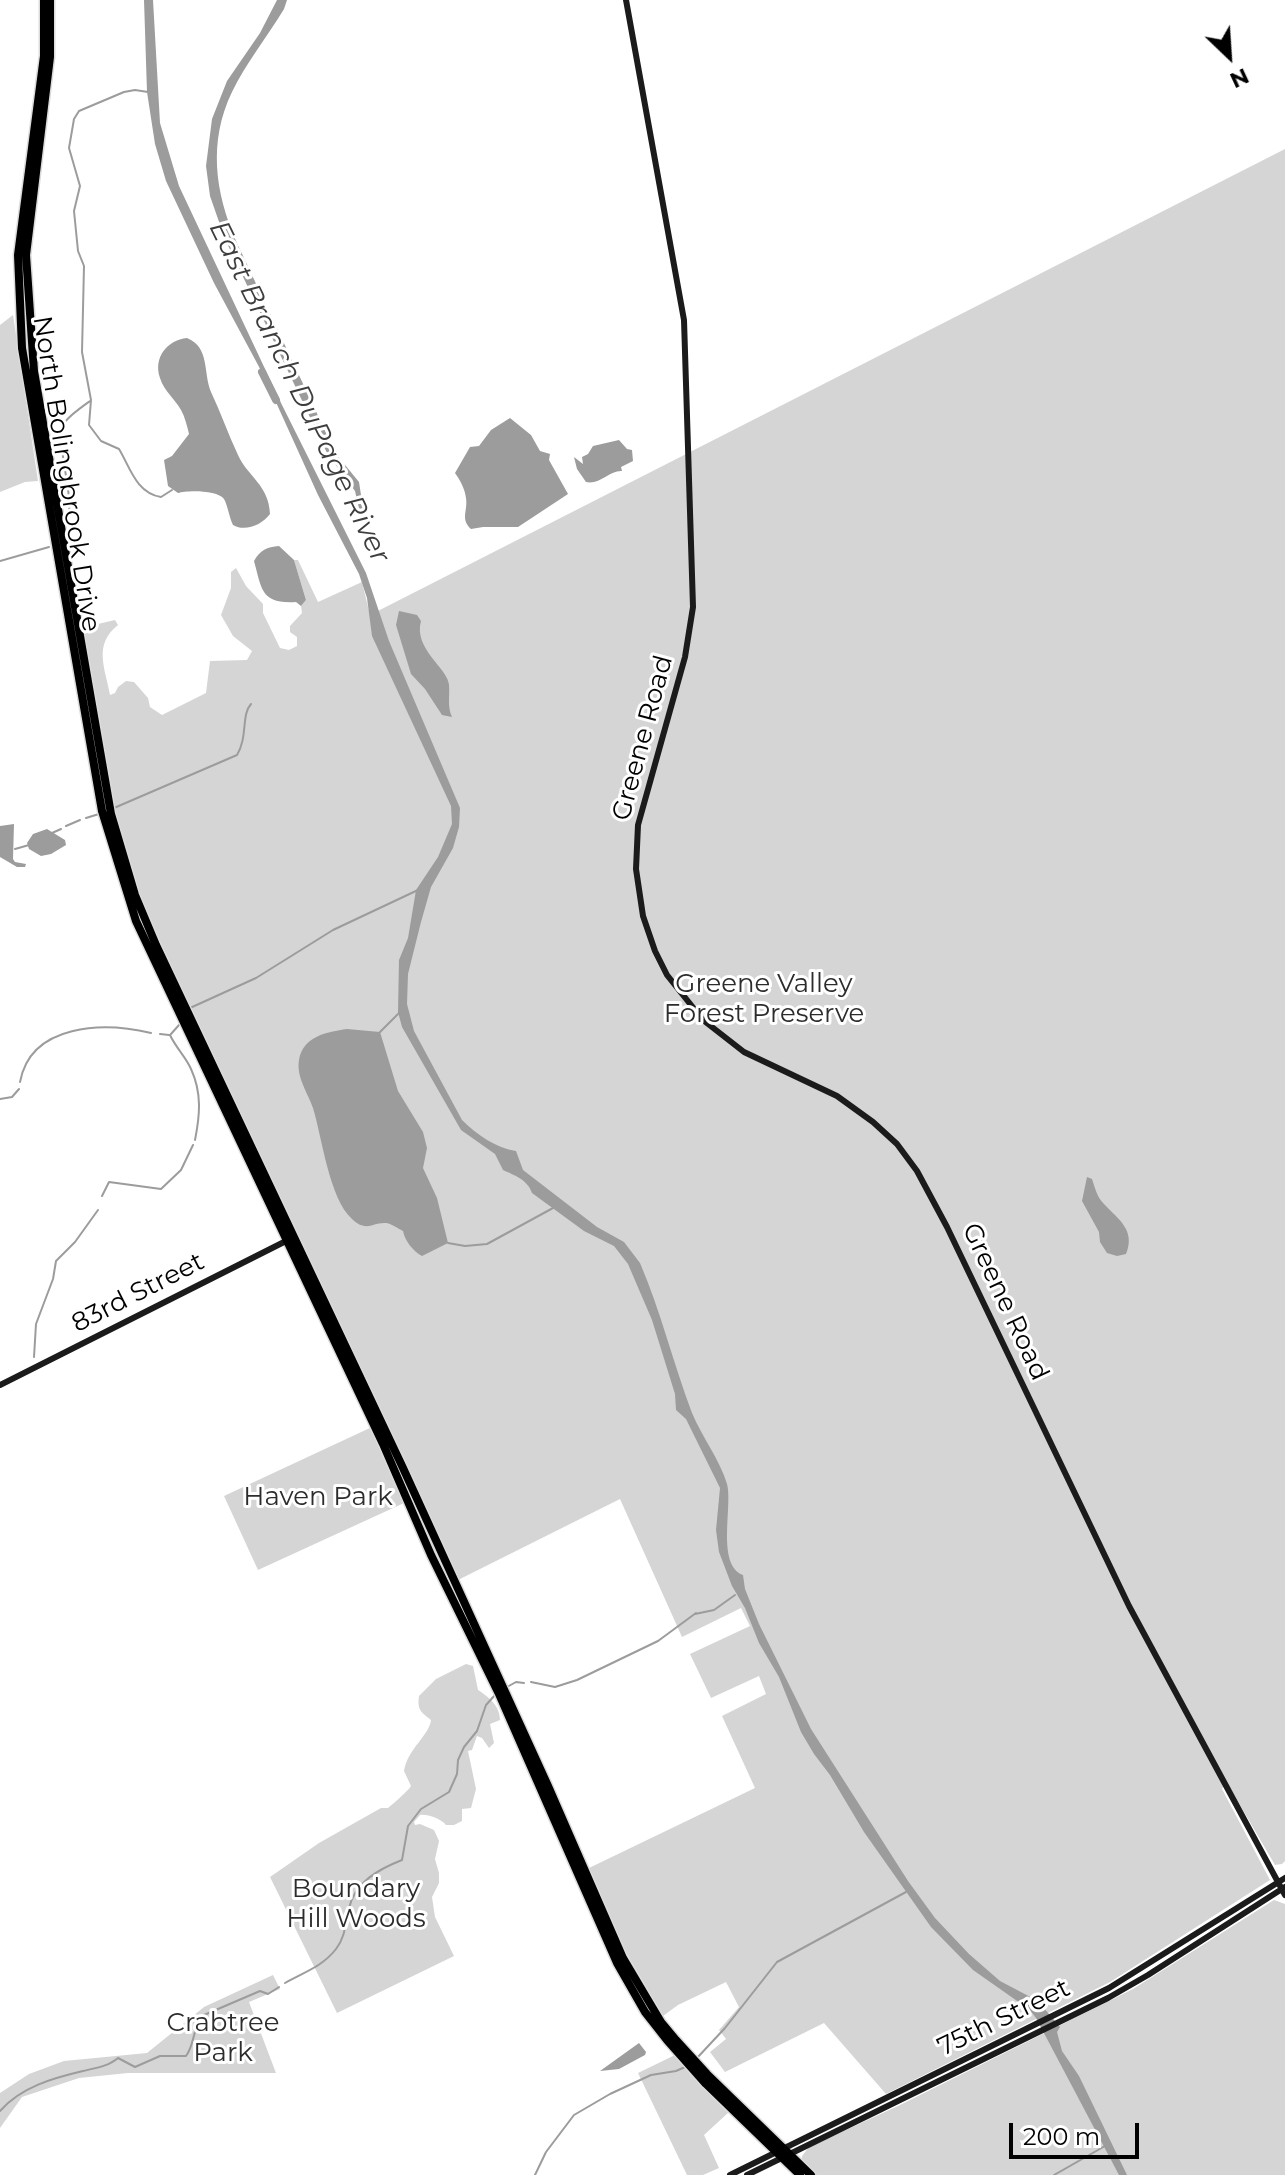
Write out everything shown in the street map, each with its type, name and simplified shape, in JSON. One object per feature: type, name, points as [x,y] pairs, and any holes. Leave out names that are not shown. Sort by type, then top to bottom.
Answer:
[{"type":"main road","name":"North Bolingbrook Drive","points":[[44,0],[44,56],[18,255],[20,308],[28,388],[93,762],[111,844],[136,921],[291,1238]]},
{"type":"main road","name":"North Bolingbrook Drive","points":[[50,0],[50,57],[26,255],[29,312],[34,371],[114,828],[135,895],[156,945],[291,1238]]},
{"type":"main road","points":[[291,1238],[438,1570],[499,1694],[625,1979],[650,2018],[712,2090],[811,2175]]},
{"type":"main road","points":[[784,2152],[800,2175]]},
{"type":"street","name":"Greene Road","points":[[626,0],[684,320],[693,607],[685,657],[638,825],[637,881],[649,937],[676,988],[714,1031],[754,1058],[824,1089],[857,1109],[897,1144],[922,1178],[1129,1606],[1283,1886]]},
{"type":"street","name":"83rd Street","points":[[0,1385],[291,1238]]},
{"type":"street","name":"75th Street","points":[[730,2175],[1036,2030],[1283,1886]]},
{"type":"street","name":"75th Street","points":[[747,2175],[784,2152]]},
{"type":"green space","name":"Greene Valley Forest Preserve","points":[[1285,149],[1285,1861],[1275,1865],[1226,1781],[1222,1789],[1270,1880],[1110,1982],[886,2094],[824,2023],[725,2072],[710,2052],[726,2039],[719,2030],[739,2007],[726,1982],[678,2005],[663,2016],[625,1951],[589,1868],[755,1788],[722,1716],[766,1694],[759,1676],[711,1698],[690,1654],[750,1626],[741,1608],[682,1637],[620,1499],[456,1581],[138,894],[114,814],[83,632],[115,620],[118,625],[110,633],[103,649],[110,695],[126,681],[134,682],[148,698],[150,707],[162,715],[206,693],[210,661],[247,660],[252,651],[233,636],[221,615],[231,588],[231,572],[236,568],[246,586],[263,604],[263,613],[280,648],[289,650],[297,646],[297,637],[290,632],[290,626],[302,613],[301,606],[306,600],[294,560],[298,560],[318,602],[362,582],[370,615]]},
{"type":"green space","points":[[13,315],[38,481],[25,482],[0,492],[0,325]]},
{"type":"green space","name":"Haven Park","points":[[372,1427],[404,1503],[258,1570],[224,1496]]},
{"type":"green space","name":"Boundary Hill Woods","points":[[466,1664],[473,1666],[478,1690],[498,1710],[500,1720],[490,1724],[494,1743],[489,1748],[477,1736],[472,1750],[468,1751],[476,1789],[471,1808],[462,1809],[462,1821],[446,1825],[438,1819],[420,1815],[414,1822],[415,1825],[434,1830],[439,1841],[435,1859],[439,1883],[432,1897],[435,1917],[454,1956],[337,2013],[270,1877],[319,1843],[381,1808],[388,1808],[407,1791],[411,1786],[404,1771],[406,1763],[431,1720],[420,1710],[419,1696],[436,1679]]},
{"type":"green space","points":[[1274,1900],[1285,1904],[1285,2175],[814,2175],[802,2162],[802,2156],[809,2147],[1133,1989]]},
{"type":"green space","name":"Crabtree Park","points":[[273,1975],[280,1989],[249,2002],[276,2073],[128,2073],[79,2078],[22,2097],[0,2128],[0,2093],[29,2074],[64,2061],[147,2053],[204,2007]]},
{"type":"green space","points":[[675,2055],[729,2112],[704,2135],[719,2168],[703,2175],[687,2175],[638,2073]]},
{"type":"water","points":[[144,0],[153,0],[160,123],[179,186],[282,405],[366,573],[389,641],[460,808],[453,848],[431,887],[408,974],[407,1004],[414,1031],[462,1120],[487,1140],[516,1151],[523,1170],[597,1227],[624,1242],[640,1263],[692,1413],[727,1484],[730,1560],[743,1575],[745,1589],[759,1624],[811,1729],[935,1918],[1000,1981],[1038,2001],[1060,2027],[1057,2032],[1062,2051],[1079,2076],[1127,2175],[1119,2175],[1036,2018],[1030,2010],[973,1970],[931,1927],[864,1832],[801,1732],[779,1677],[759,1643],[719,1552],[716,1530],[720,1488],[686,1419],[676,1410],[675,1394],[652,1320],[628,1264],[614,1246],[584,1231],[532,1193],[524,1181],[503,1170],[495,1154],[461,1130],[402,1027],[398,1012],[399,960],[408,938],[416,890],[438,857],[452,824],[451,806],[372,636],[367,598],[359,574],[166,181],[155,144],[147,92]]},
{"type":"water","points":[[277,0],[287,0],[284,9],[244,71],[224,111],[217,148],[219,186],[236,241],[336,454],[359,482],[365,521],[363,526],[355,491],[327,453],[225,239],[210,196],[206,166],[212,119],[227,81],[260,33]]},
{"type":"water","points":[[187,338],[203,354],[211,392],[238,455],[262,488],[269,504],[270,514],[253,526],[243,528],[233,525],[221,496],[188,491],[178,493],[168,486],[164,460],[172,456],[189,434],[181,410],[162,383],[158,364],[168,346]]},
{"type":"water","points":[[510,418],[531,435],[540,451],[550,454],[549,460],[568,494],[518,527],[471,529],[465,518],[465,491],[455,473],[470,447],[479,446],[491,430]]},
{"type":"water","points":[[619,440],[632,450],[633,461],[621,467],[622,471],[586,482],[577,469],[574,457],[583,464],[582,457],[593,446]]},
{"type":"water","points":[[279,546],[294,560],[306,600],[301,606],[296,602],[269,598],[262,587],[254,561],[264,550]]},
{"type":"water","points":[[399,611],[417,615],[421,621],[422,640],[449,685],[452,717],[442,715],[411,674],[396,625]]},
{"type":"water","points":[[14,824],[13,859],[26,864],[25,867],[17,867],[0,857],[0,826]]},
{"type":"water","points":[[47,829],[65,840],[66,845],[41,856],[29,849],[27,843],[33,834]]},
{"type":"water","points":[[347,1029],[380,1032],[398,1091],[423,1132],[427,1148],[423,1168],[437,1198],[448,1243],[422,1256],[410,1245],[403,1231],[394,1226],[381,1223],[366,1226],[352,1219],[337,1197],[332,1182],[313,1108],[301,1079],[299,1060],[305,1045],[311,1040]]},
{"type":"water","points":[[1087,1177],[1092,1179],[1096,1192],[1127,1232],[1126,1254],[1117,1256],[1107,1253],[1100,1242],[1099,1232],[1082,1201]]},
{"type":"water","points":[[639,2043],[645,2055],[619,2069],[600,2071]]},
{"type":"waterway","points":[[148,92],[124,92],[79,111],[74,119],[69,148],[80,186],[74,211],[78,251],[84,266],[82,352],[91,400],[89,425],[101,441],[119,449],[145,490],[161,497],[172,490]]},
{"type":"waterway","name":"East Branch DuPage River","points":[[262,372],[276,400]]},
{"type":"waterway","points":[[68,519],[69,496],[62,430],[67,419],[90,401]]},
{"type":"waterway","points":[[0,561],[49,547]]},
{"type":"waterway","points":[[114,808],[237,755],[251,704]]},
{"type":"waterway","points":[[86,818],[99,814]]},
{"type":"waterway","points":[[66,826],[80,820]]},
{"type":"waterway","points":[[52,833],[61,829]]},
{"type":"waterway","points":[[15,849],[29,845]]},
{"type":"waterway","points":[[190,1008],[256,978],[333,930],[418,890]]},
{"type":"waterway","points":[[380,1032],[399,1013]]},
{"type":"waterway","points":[[171,1034],[179,1025]]},
{"type":"waterway","points":[[20,1082],[27,1063],[38,1048],[72,1031],[112,1028],[151,1033]]},
{"type":"waterway","points":[[160,1034],[169,1035]]},
{"type":"waterway","points":[[170,1035],[195,1078],[199,1113],[195,1140]]},
{"type":"waterway","points":[[0,1099],[12,1097],[19,1089]]},
{"type":"waterway","points":[[102,1196],[109,1182],[161,1189],[181,1170],[193,1145]]},
{"type":"waterway","points":[[448,1243],[465,1246],[487,1244],[553,1208]]},
{"type":"waterway","points":[[34,1357],[36,1324],[53,1279],[56,1261],[75,1242],[98,1210]]},
{"type":"waterway","points":[[695,1614],[714,1610],[735,1595]]},
{"type":"waterway","points":[[531,1682],[555,1687],[577,1680],[658,1641],[696,1613]]},
{"type":"waterway","points":[[507,1687],[516,1682],[524,1683]]},
{"type":"waterway","points":[[285,1983],[331,1955],[342,1939],[352,1899],[362,1884],[377,1872],[402,1860],[408,1826],[421,1809],[449,1792],[464,1747],[477,1731],[486,1705],[495,1695]]},
{"type":"waterway","points":[[697,2058],[777,1962],[906,1892]]},
{"type":"waterway","points":[[0,2111],[38,2085],[111,2063],[118,2058],[135,2067],[160,2056],[186,2056],[204,2015],[260,1991],[268,1994],[279,1987]]},
{"type":"waterway","points":[[535,2175],[546,2152],[574,2115],[651,2075],[685,2067]]},
{"type":"waterway","points":[[1054,2175],[1105,2146]]}]
